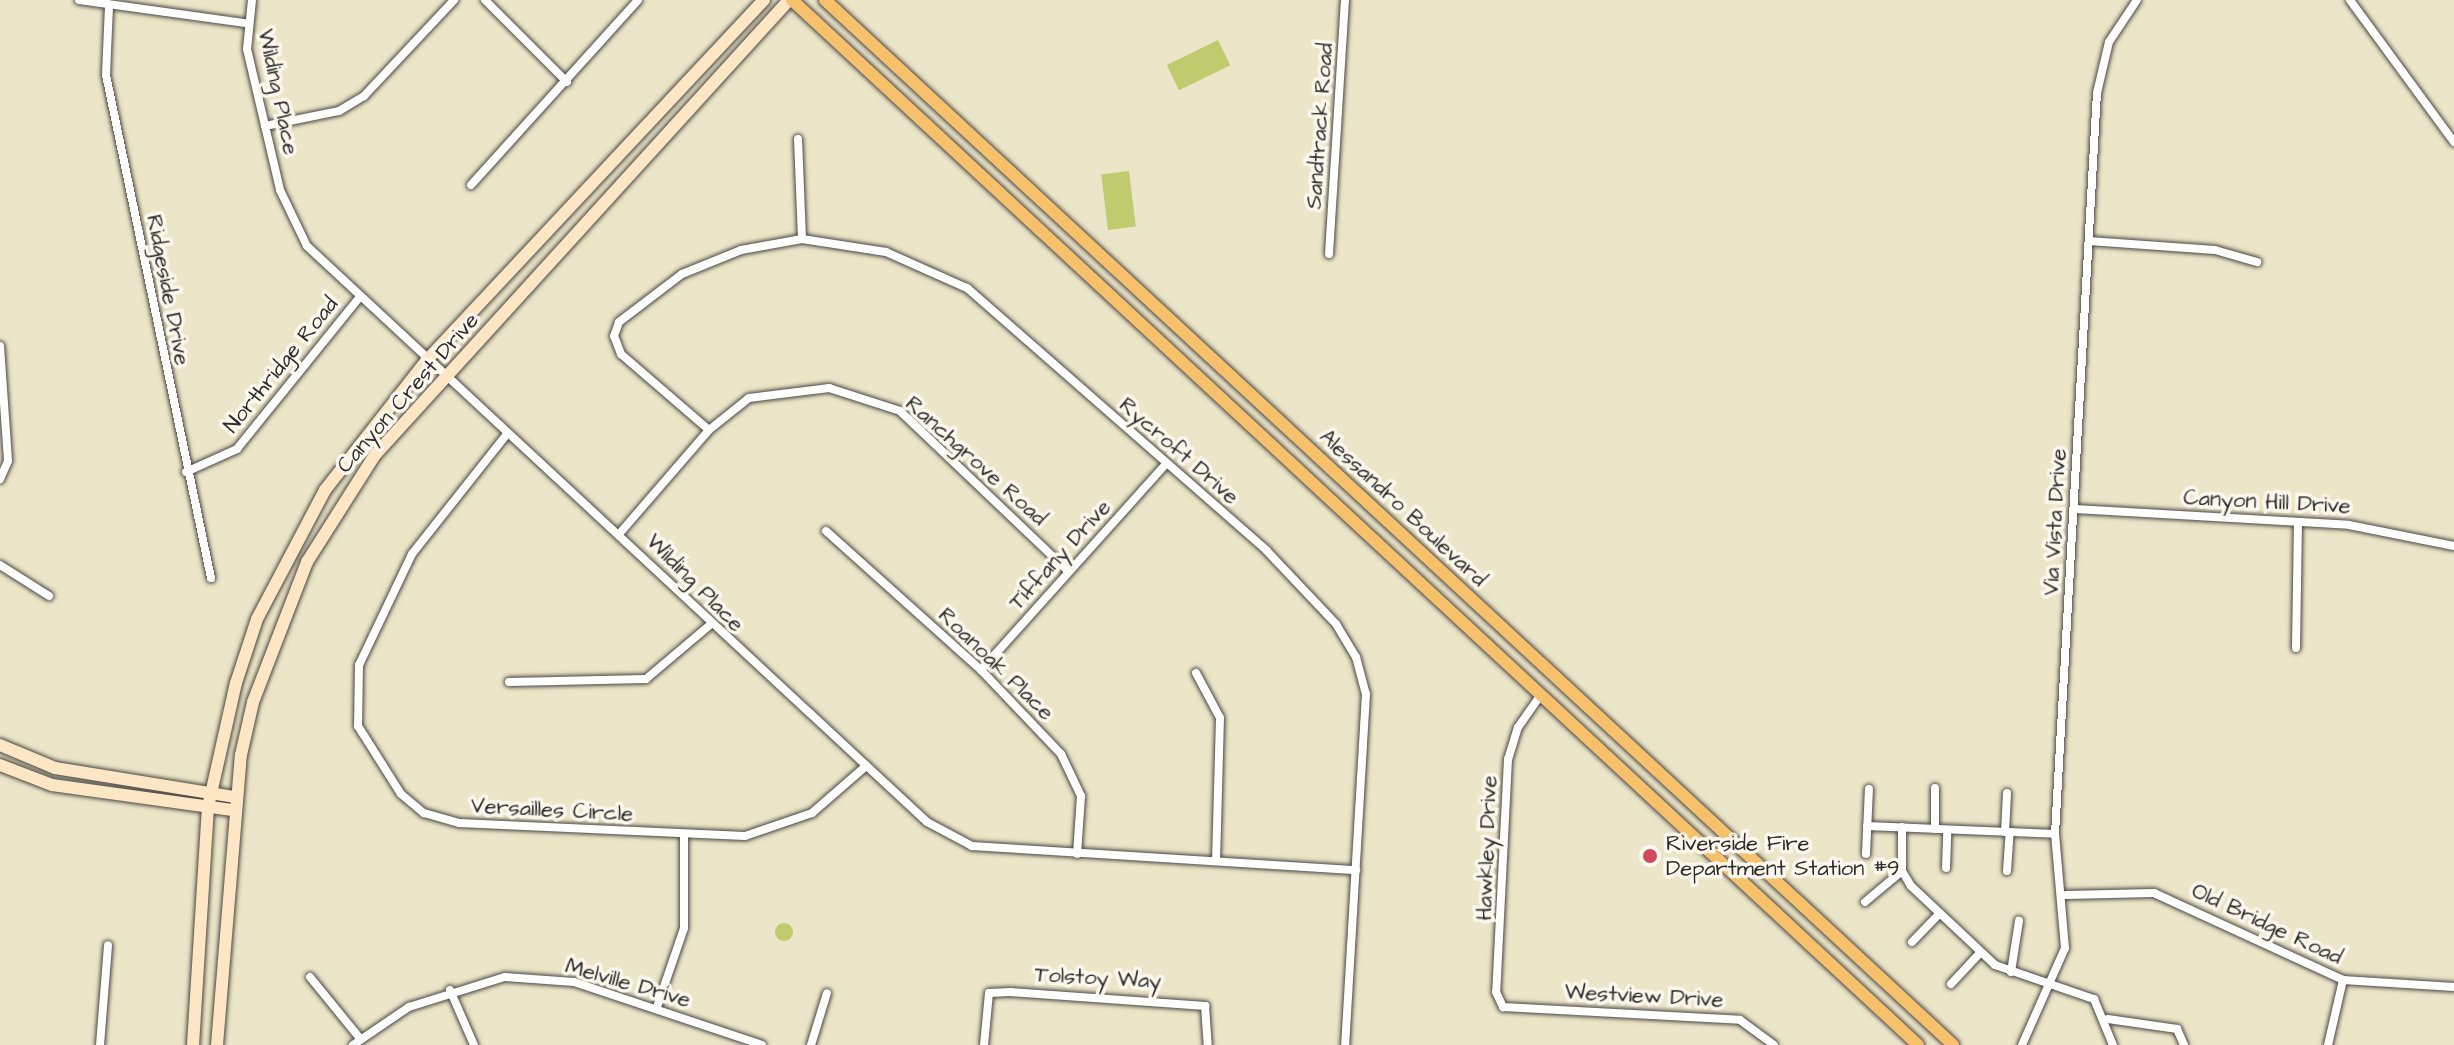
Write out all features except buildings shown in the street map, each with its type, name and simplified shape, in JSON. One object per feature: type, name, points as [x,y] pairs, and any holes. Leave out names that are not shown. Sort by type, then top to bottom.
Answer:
[{"type":"main road","name":"Canyon Crest Drive","points":[[193,1045],[208,807],[236,683],[277,579],[325,490],[426,361],[764,0]]},
{"type":"main road","name":"Canyon Crest Drive","points":[[217,1045],[233,804],[253,702],[307,562],[375,455],[791,0]]},
{"type":"main road","name":"Alessandro Boulevard","points":[[791,0],[1918,1045]]},
{"type":"main road","name":"Alessandro Boulevard","points":[[825,0],[1953,1045]]},
{"type":"main road","points":[[0,745],[55,768],[211,792],[233,804]]},
{"type":"main road","points":[[0,765],[52,785],[208,807],[233,804]]},
{"type":"street","points":[[79,0],[245,23]]},
{"type":"street","name":"Wilding Place","points":[[252,0],[245,23],[265,126],[288,218],[359,298],[445,380],[620,533],[710,625],[947,838],[1077,854],[1356,870]]},
{"type":"street","points":[[265,126],[339,111],[364,96],[454,0]]},
{"type":"street","points":[[485,0],[567,82]]},
{"type":"street","points":[[471,185],[638,0]]},
{"type":"street","name":"Sandtrack Road","points":[[1329,254],[1345,0]]},
{"type":"street","name":"Via Vista Drive","points":[[2022,1045],[2053,984],[2065,948],[2066,895],[2055,834],[2101,68],[2137,0]]},
{"type":"street","points":[[2350,0],[2364,3],[2454,142]]},
{"type":"street","name":"Ridgeside Drive","points":[[109,6],[106,75],[186,472],[211,578]]},
{"type":"street","points":[[798,139],[802,239]]},
{"type":"street","name":"Rycroft Drive","points":[[709,430],[621,354],[614,336],[619,322],[682,274],[741,250],[802,239],[886,252],[967,288],[1309,592],[1356,657],[1366,694],[1345,1045]]},
{"type":"street","points":[[2089,241],[2215,250],[2257,262]]},
{"type":"street","name":"Northridge Road","points":[[186,472],[237,449],[359,298]]},
{"type":"street","points":[[0,346],[8,461],[0,479]]},
{"type":"street","name":"Ranchgrove Road","points":[[620,533],[709,430],[749,398],[796,388],[829,388],[900,411],[1069,572]]},
{"type":"street","name":"Versailles Circle","points":[[507,434],[412,554],[368,639],[355,693],[365,745],[401,794],[424,813],[459,823],[684,834],[776,829],[812,813],[866,766]]},
{"type":"street","name":"Tiffany Drive","points":[[981,670],[1165,465]]},
{"type":"street","name":"Canyon Hill Drive","points":[[2075,509],[2398,530],[2454,546]]},
{"type":"street","points":[[2296,648],[2298,522]]},
{"type":"street","name":"Roanoak Place","points":[[826,531],[981,670],[1061,754],[1081,796],[1077,854]]},
{"type":"street","points":[[0,565],[49,596]]},
{"type":"street","points":[[509,682],[646,679],[710,625]]},
{"type":"street","points":[[1196,673],[1220,718],[1216,861]]},
{"type":"street","name":"Hawkley Drive","points":[[1503,1007],[1496,992],[1508,759],[1518,727],[1540,696]]},
{"type":"street","points":[[1935,788],[1935,829]]},
{"type":"street","points":[[1866,854],[1869,789]]},
{"type":"street","points":[[2007,793],[2007,871]]},
{"type":"street","points":[[1867,826],[2055,834]]},
{"type":"street","points":[[1902,827],[1902,871],[1939,914],[1980,953],[2011,972],[2094,999],[2108,1019],[2113,1045]]},
{"type":"street","points":[[1946,868],[1947,830]]},
{"type":"street","points":[[657,1007],[684,928],[684,834]]},
{"type":"street","points":[[1865,902],[1902,871]]},
{"type":"street","name":"Old Bridge Road","points":[[2066,895],[2154,893],[2343,980],[2454,987]]},
{"type":"street","points":[[1912,942],[1939,914]]},
{"type":"street","points":[[2011,972],[2019,921]]},
{"type":"street","points":[[100,1045],[108,945]]},
{"type":"street","points":[[1951,984],[1980,953]]},
{"type":"street","points":[[310,977],[359,1037]]},
{"type":"street","name":"Melville Drive","points":[[353,1045],[359,1037],[450,990],[479,980],[537,977],[657,1007],[762,1045]]},
{"type":"street","points":[[2328,1045],[2343,980]]},
{"type":"street","points":[[450,990],[474,1045]]},
{"type":"street","points":[[811,1045],[827,993]]},
{"type":"street","name":"Tolstoy Way","points":[[984,1045],[989,993],[1205,1006],[1208,1045]]},
{"type":"street","name":"Westview Drive","points":[[1503,1007],[1740,1020],[1774,1045]]},
{"type":"street","points":[[2108,1019],[2177,1029],[2184,1045]]},
{"type":"green space","points":[[1218,40],[1230,65],[1179,90],[1167,65]]},
{"type":"green space","points":[[1129,171],[1136,227],[1108,230],[1101,174]]},
{"type":"green space","points":[[784,923],[793,932],[784,941],[775,932]]},
{"type":"place","name":"Riverside Fire Department Station #9","points":[[1650,856]]}]
